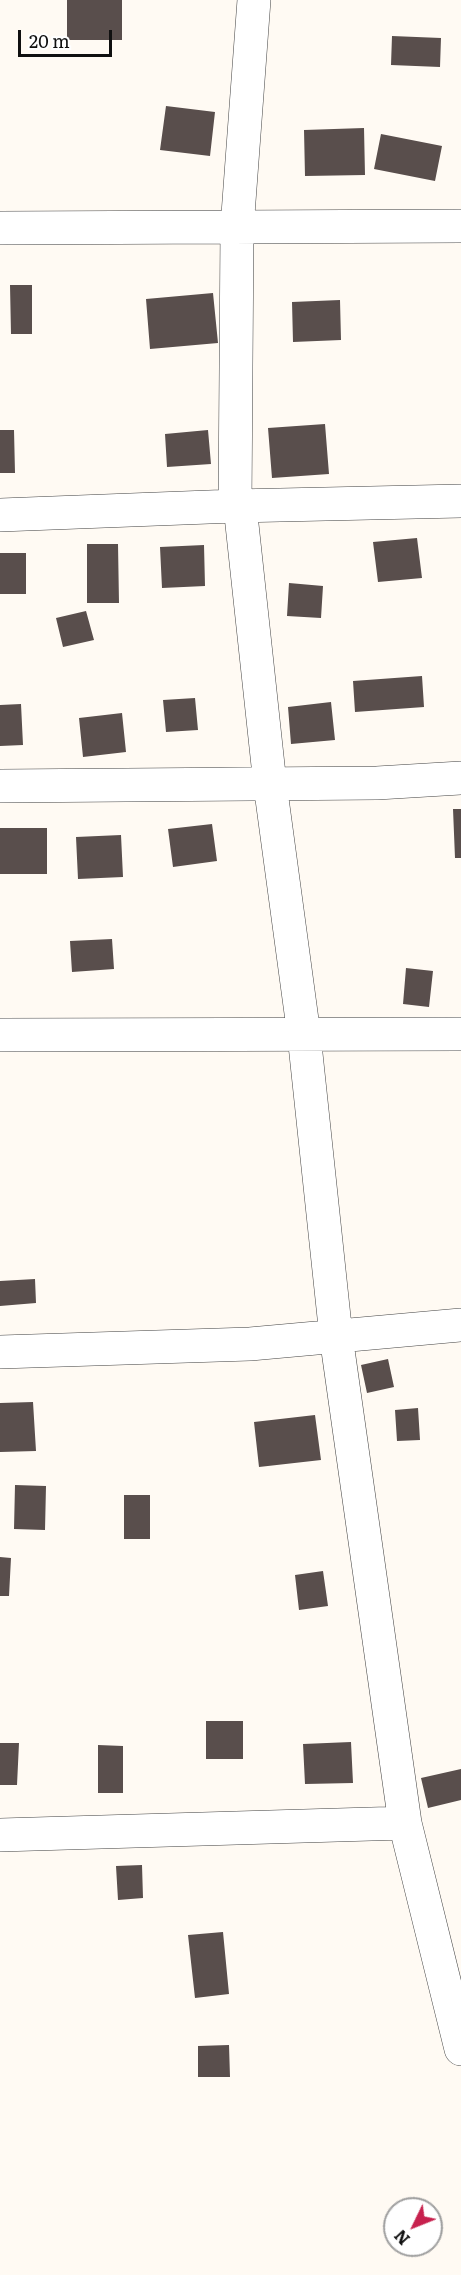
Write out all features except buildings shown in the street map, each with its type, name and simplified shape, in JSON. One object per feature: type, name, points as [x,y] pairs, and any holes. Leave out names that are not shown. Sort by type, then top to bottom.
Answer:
[{"type":"street","points":[[254,0],[237,228],[237,506],[270,784],[304,1035],[336,1336],[405,1823],[461,2049]]},
{"type":"street","points":[[0,228],[461,226]]},
{"type":"street","points":[[0,515],[237,506],[461,501]]},
{"type":"street","points":[[0,786],[377,783],[461,778]]},
{"type":"street","points":[[0,1035],[461,1034]]},
{"type":"street","points":[[0,1352],[250,1344],[461,1324]]},
{"type":"street","points":[[0,1835],[405,1823]]}]
